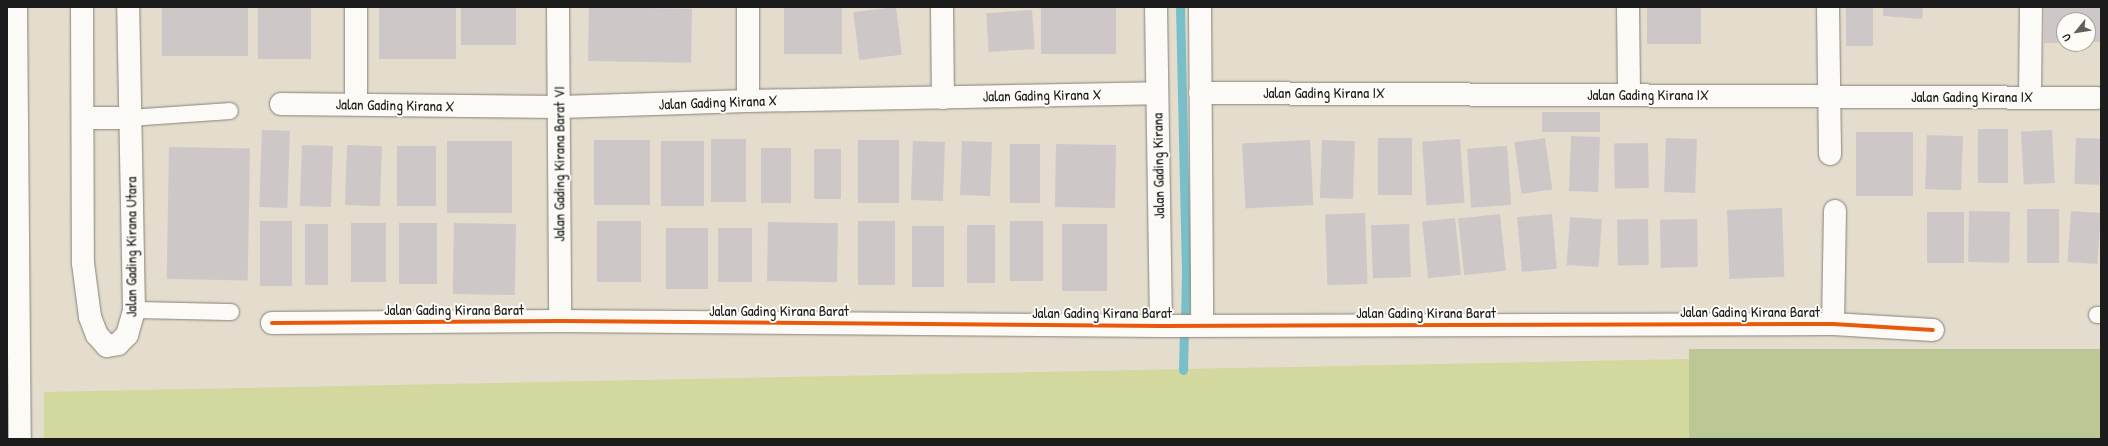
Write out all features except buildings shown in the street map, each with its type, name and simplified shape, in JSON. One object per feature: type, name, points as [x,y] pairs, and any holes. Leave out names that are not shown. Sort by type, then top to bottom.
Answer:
[{"type":"street","points":[[16,7],[20,439]]},
{"type":"street","name":"Jalan Gading Kirana Utara","points":[[82,7],[84,118],[83,263],[86,297],[90,317],[97,334],[107,346],[118,344],[127,335],[134,310],[128,7]]},
{"type":"street","points":[[356,7],[356,104]]},
{"type":"street","name":"Jalan Gading Kirana Barat VI","points":[[558,7],[560,107],[560,321]]},
{"type":"street","points":[[748,7],[748,101]]},
{"type":"street","points":[[942,7],[943,98]]},
{"type":"street","name":"Jalan Gading Kirana","points":[[1156,7],[1156,93],[1161,326]]},
{"type":"street","points":[[1200,7],[1202,325]]},
{"type":"street","points":[[1628,7],[1629,95]]},
{"type":"street","points":[[1828,7],[1828,96],[1830,154]]},
{"type":"street","points":[[2030,98],[2031,7]]},
{"type":"street","name":"Jalan Gading Kirana X","points":[[281,104],[560,107],[748,101],[1156,93]]},
{"type":"street","name":"Jalan Gading Kirana IX","points":[[1200,93],[2097,98]]},
{"type":"street","points":[[84,118],[130,118]]},
{"type":"street","points":[[1833,324],[1835,211]]},
{"type":"street","name":"Jalan Gading Kirana Barat","points":[[272,323],[560,321],[1161,326],[1833,324],[1933,330]]},
{"type":"lane","points":[[130,118],[230,110]]},
{"type":"lane","points":[[134,310],[231,312]]},
{"type":"green space","points":[[1689,349],[2101,349],[2101,439],[1689,439]]},
{"type":"green space","points":[[1689,359],[1695,439],[44,439],[44,392]]},
{"type":"waterway","points":[[1180,7],[1186,270],[1185,324]]},
{"type":"waterway","points":[[1183,370],[1184,326]]},
{"type":"cycle path","points":[[272,323],[560,321],[1161,326],[1833,324],[1933,330]]}]
